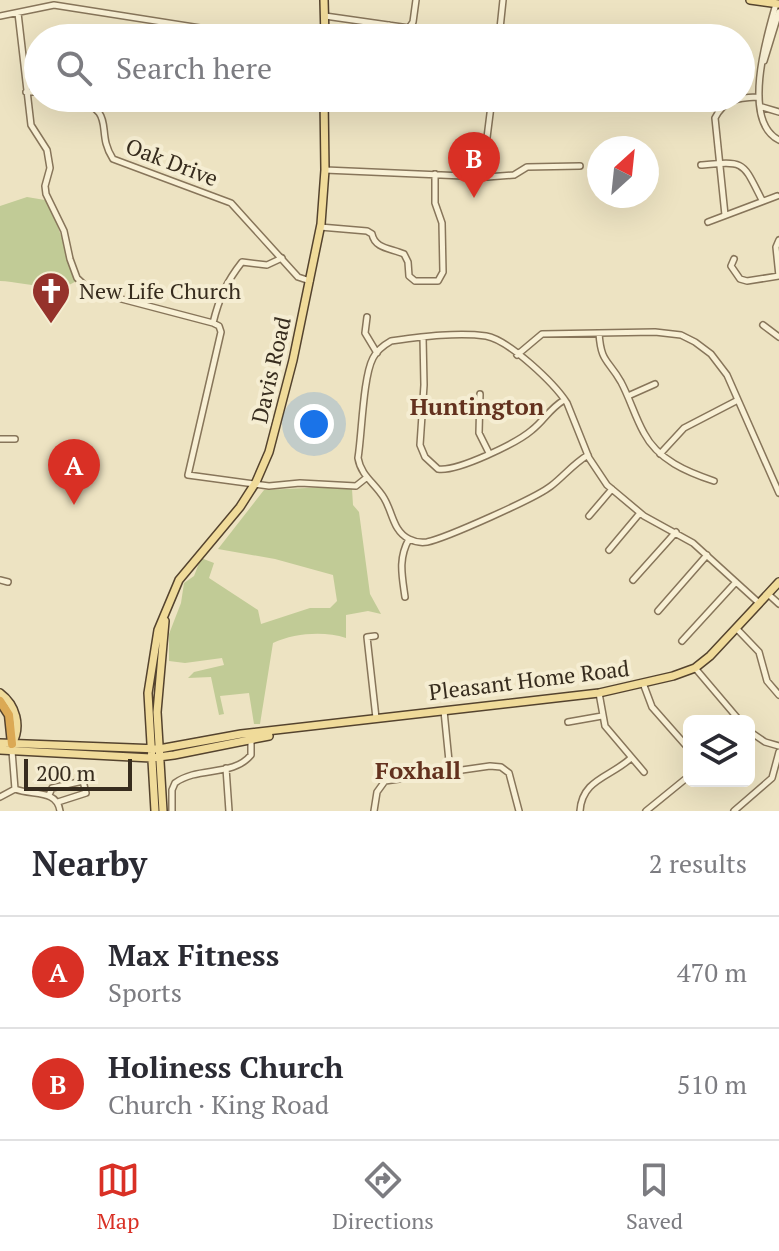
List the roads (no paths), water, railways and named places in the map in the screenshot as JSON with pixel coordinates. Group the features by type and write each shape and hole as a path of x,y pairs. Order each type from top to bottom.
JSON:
{"highway":[{"path":"0,701 9,715 12,747"}],"main road":[{"path":"324,0 325,24"},
{"path":"750,0 778,7"},
{"name":"Davis Road","path":"155,753 149,683 158,630 179,580 240,507 256,482 277,423 320,227 325,170 324,112"},
{"name":"Pleasant Home Road","path":"12,747 155,753 376,718 599,693 695,668 737,629 779,582"},
{"path":"0,693 15,712 16,736 12,747"},
{"path":"0,743 12,747"},
{"path":"0,750 12,747"},
{"path":"155,753 155,811"},
{"path":"155,753 163,811"}],"street":[{"path":"411,24 416,0"},
{"path":"500,24 503,0"},
{"path":"0,16 54,5 175,24"},
{"path":"778,7 760,69 759,97 766,131 779,140"},
{"path":"18,13 24,72"},
{"path":"325,16 382,24"},
{"path":"755,98 759,97"},
{"path":"762,107 779,112"},
{"path":"29,112 32,128 42,138 47,150 50,168 46,194 64,231 70,259 84,286 91,291 219,326 221,332 188,475 269,486 300,483 356,486 366,478"},
{"name":"Oak Drive","path":"98,112 103,120 108,151 113,159 231,203 298,277 310,281"},
{"path":"482,177 490,112"},
{"path":"718,112 715,118 725,215"},
{"path":"701,165 733,162 746,168 762,200"},
{"path":"325,170 482,177 514,175 527,167 580,166"},
{"path":"320,227 367,231 378,246 404,254 409,276 415,281 438,281 443,272 442,223 435,203 435,174"},
{"path":"708,222 777,196"},
{"path":"734,259 731,266 740,279 747,281 779,276 776,247 779,240"},
{"path":"213,323 224,289 242,262 267,265 282,258"},
{"path":"367,317 367,340 377,353"},
{"path":"763,325 779,337"},
{"path":"517,355 542,334 655,332 681,335 695,342 723,368 779,493"},
{"path":"599,333 601,356 628,396 645,435 660,454 676,466 714,481"},
{"path":"588,455 572,465 550,487 534,495 430,541 422,543 409,539 397,528 384,498 366,478 358,458 369,376 377,353 391,341 423,337 485,336 496,339 544,376 564,400 588,455 612,489 640,513 676,532 707,555 759,603"},
{"path":"423,337 420,445 432,465 446,470 517,440 534,429 549,409 564,400"},
{"path":"628,396 655,384"},
{"path":"480,394 479,433 489,453"},
{"path":"660,454 684,428 738,400"},
{"path":"0,439 15,439"},
{"path":"589,516 612,489"},
{"path":"609,550 640,513"},
{"path":"633,580 676,532"},
{"path":"405,597 400,562 409,539"},
{"path":"658,611 707,555"},
{"path":"0,580 8,582"},
{"path":"682,641 736,582"},
{"path":"768,594 779,604"},
{"path":"737,629 759,652 767,681 779,695"},
{"path":"375,636 367,637 376,718"},
{"path":"695,668 735,715"},
{"path":"643,683 652,707 683,742"},
{"path":"599,693 602,716 610,734 644,772"},
{"path":"444,710 450,771"},
{"path":"568,722 602,716"},
{"path":"734,811 772,778 779,749 755,735"},
{"path":"172,811 175,783 195,774 242,765 251,755 250,737"},
{"path":"12,747 15,789"},
{"path":"580,811 581,798 588,787 631,758"},
{"path":"374,811 377,792 385,781 490,766 501,767 509,773 519,811"},
{"path":"226,768 229,811"},
{"path":"49,795 52,788 83,781 86,793 58,802"},
{"path":"646,811 683,781"},
{"path":"15,789 27,794 49,795 58,802 60,811"},
{"path":"0,797 15,789"}],"place":[{"name":"Holiness Church","path":"474,198"},
{"name":"New Life Church","path":"51,325"},
{"name":"Max Fitness","path":"74,505"}],"district":[{"name":"Huntington","path":"477,407"},
{"name":"Foxhall","path":"418,771"}]}
